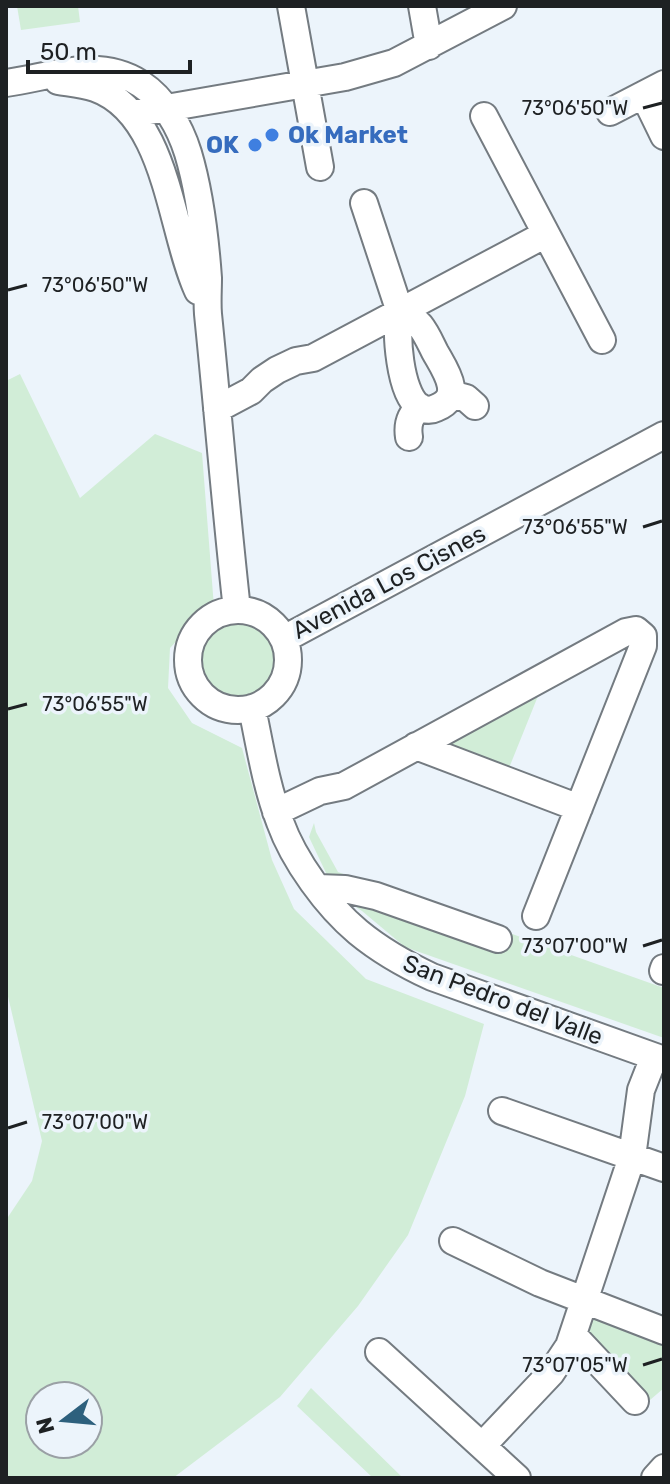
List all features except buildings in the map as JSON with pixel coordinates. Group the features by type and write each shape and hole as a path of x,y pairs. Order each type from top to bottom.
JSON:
{"street":[{"path":"291,6 320,167"},
{"path":"422,6 429,46"},
{"path":"132,114 372,70 429,46 503,6"},
{"path":"6,83 65,71 92,69 119,73 142,84 152,93 165,108 187,149 205,245 208,308 237,610"},
{"path":"32,80 95,88 132,114 149,143 196,287 208,308"},
{"path":"610,112 654,90 664,136"},
{"path":"484,116 602,340"},
{"path":"169,199 196,190"},
{"path":"364,203 400,312 398,342 406,387 420,407 434,409 444,404 451,394 452,383 424,329 413,318 400,312"},
{"path":"217,409 251,391 275,388 291,380 313,358 546,234"},
{"path":"451,394 466,398 475,406"},
{"path":"409,437 408,423 420,407"},
{"name":"Avenida Los Cisnes","path":"284,639 664,435"},
{"path":"248,611 269,621 284,639 286,675 273,696 263,703 252,708 226,709 214,704 196,686 188,664 189,648 194,636 212,617 224,612 248,611"},
{"path":"279,819 326,804 344,786 626,632 636,630 643,636 643,646 536,916"},
{"name":"San Pedro del Valle","path":"252,708 268,785 279,819 304,870 356,931 402,963 432,977 661,1064"},
{"path":"416,746 579,808"},
{"path":"318,888 345,889 376,896 498,939"},
{"path":"482,1446 564,1355 632,1157 641,1090 661,1064"},
{"path":"502,1111 664,1168"},
{"path":"453,1241 540,1283 664,1331"},
{"path":"573,1335 635,1401"},
{"path":"379,1352 517,1478"},
{"path":"655,1478 664,1468"}],"green space":[{"path":"17,6 78,6 80,22 21,30"},
{"path":"20,374 80,498 155,434 202,453 214,607 170,648 168,688 192,723 242,748 272,860 294,909 366,979 484,1024 465,1096 408,1235 358,1306 280,1397 173,1478 6,1478 6,1220 32,1181 42,1141 6,988 6,381"},
{"path":"240,621 255,624 268,633 277,646 280,661 277,676 268,689 255,698 240,701 225,698 212,689 203,676 200,661 203,646 212,633 225,624"},
{"path":"540,691 507,773 444,746"},
{"path":"314,823 338,872 664,988 664,1038 405,947 336,894 309,837"},
{"path":"591,1317 664,1339 664,1388 650,1400 587,1333"},
{"path":"311,1388 403,1478 373,1478 297,1406"}],"place":[{"name":"Ok Market","path":"272,135"},
{"name":"OK","path":"255,145"}]}
